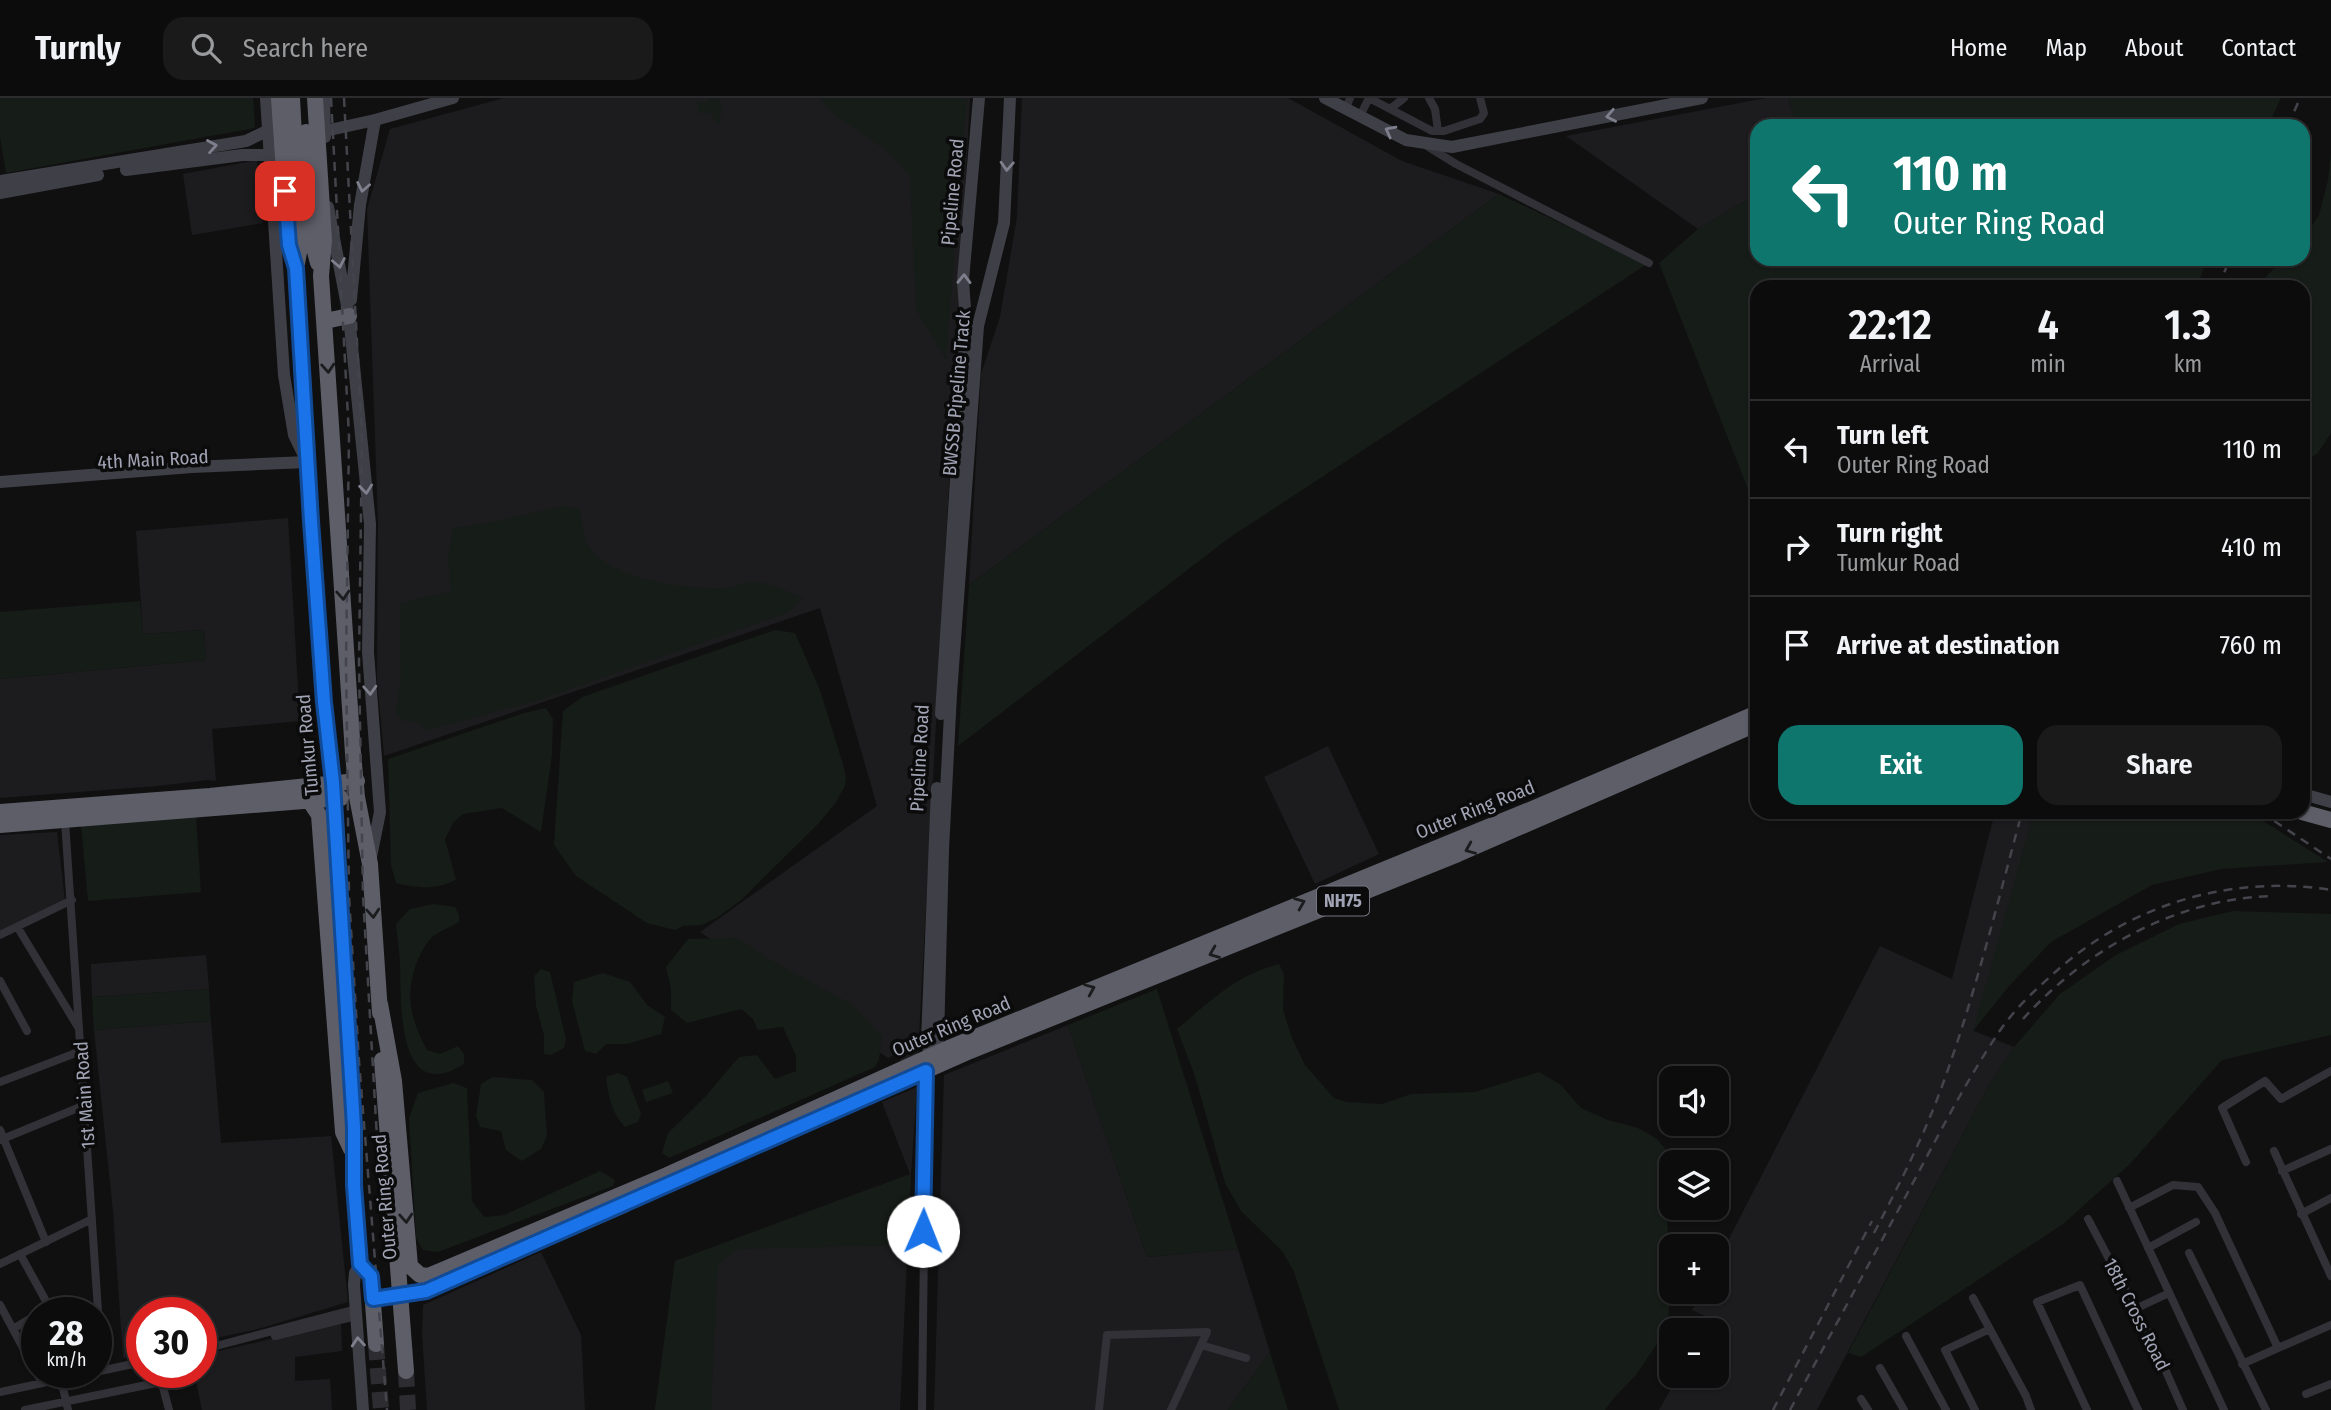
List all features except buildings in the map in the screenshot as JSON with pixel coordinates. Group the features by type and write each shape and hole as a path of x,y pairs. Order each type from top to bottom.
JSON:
{"highway":[{"name":"Tumkur Road","path":"279,98 289,245 296,268 307,466 333,791 360,1264 371,1276 376,1344"},
{"path":"292,98 300,135 312,240 321,276 325,321 349,686 357,789 370,864 383,1084 405,1371"},
{"path":"296,268 300,247 300,135 304,98"},
{"path":"315,98 324,240 321,276"},
{"path":"325,321 349,316"},
{"name":"Outer Ring Road","path":"373,1299 426,1291 483,1267 1183,950 1537,807 1750,716"},
{"name":"Outer Ring Road","path":"380,1004 394,1081 410,1266 420,1275 439,1272 928,1064 1458,854 1750,726"},
{"path":"0,813 198,797 357,789"},
{"path":"0,825 309,800 333,791"},
{"path":"309,800 319,815 343,1132 352,1152"},
{"path":"2310,806 2331,812"},
{"path":"2310,814 2331,820"},
{"path":"335,843 366,842"}],"street":[{"path":"0,482 192,467 307,466 294,435 284,375 266,98"},
{"path":"324,98 326,198 349,316 370,524 368,652 380,813 370,864"},
{"path":"325,131 453,98"},
{"name":"Pipeline Road","path":"928,1064 938,1039 933,1006 942,690 966,324 963,280 979,98"},
{"name":"BWSSB Pipeline Track","path":"951,694 978,326 1004,223 1010,98"},
{"path":"1325,98 1348,103 1360,116 1406,140 1452,147 1702,98"},
{"path":"1360,116 1369,98 1387,105 1427,129 1438,131 1479,119 1484,113 1480,98"},
{"path":"1387,105 1404,98"},
{"path":"1429,98 1435,109 1438,131"},
{"path":"349,316 360,205 375,120"},
{"path":"0,181 246,141 267,131"},
{"path":"1421,142 1456,164 1649,263"},
{"path":"0,193 136,168 242,155 269,155"},
{"name":"4th Main Road","path":"0,491 143,477 307,466"},
{"name":"Pipeline Road","path":"933,1006 951,694"},
{"path":"2310,796 2331,802"},
{"name":"1st Main Road","path":"65,821 85,1105 95,1297"},
{"path":"0,935 72,901"},
{"path":"18,928 80,1030"},
{"path":"0,981 27,1031"},
{"path":"0,1082 81,1051"},
{"path":"922,1410 928,1064"},
{"path":"2246,1162 2222,1108 2265,1081 2281,1099 2331,1071"},
{"path":"2,1140 85,1105"},
{"path":"0,1129 2,1140 46,1242"},
{"path":"2283,1171 2331,1149"},
{"path":"2274,1151 2301,1214 2328,1260 2331,1276"},
{"path":"2117,1181 2224,1410"},
{"path":"2129,1208 2173,1185 2198,1187 2215,1213 2278,1348"},
{"path":"2301,1214 2331,1199"},
{"path":"0,1252 2,1263 92,1219"},
{"name":"18th Cross Road","path":"2088,1219 2154,1345 2183,1410"},
{"path":"2148,1248 2196,1222"},
{"path":"2189,1253 2266,1410"},
{"path":"20,1254 44,1297"},
{"path":"360,1264 355,1273 363,1410"},
{"path":"2087,1410 2037,1302 2080,1285 2138,1410"},
{"path":"2135,1309 2169,1293"},
{"path":"1973,1298 2031,1410"},
{"path":"0,1307 21,1344"},
{"path":"217,1347 238,1345 356,1313"},
{"path":"13,1329 21,1324"},
{"path":"2242,1364 2331,1325"},
{"path":"1975,1410 1945,1350 1990,1329"},
{"path":"1100,1410 1107,1335 1207,1332 1171,1410"},
{"path":"1906,1336 1946,1410"},
{"path":"1201,1345 1246,1358"},
{"path":"1880,1368 1903,1410"},
{"path":"2306,1394 2331,1384"},
{"path":"0,1392 21,1388"},
{"path":"63,1388 67,1406"},
{"path":"25,1410 67,1406 138,1388"},
{"path":"163,1388 169,1410"},
{"path":"1861,1399 1868,1410"}],"shaded area":[{"path":"0,98 253,98 255,128 6,173 0,137"},
{"path":"504,98 970,98 918,1055 901,1063 896,1054 888,1058 700,932 877,806 820,608 384,756 377,680 378,523 367,209 390,129"},
{"path":"711,98 718,98 723,111 719,116 722,122 716,124 712,114 698,114 698,102 708,102"},
{"path":"820,98 967,98 946,360 916,309 910,176 887,151 835,115"},
{"path":"1022,98 1288,98 1402,161 1499,194 969,585 981,374 1000,317 1017,217"},
{"path":"1766,98 1788,98 1795,119 1750,119 1750,198 1698,229 1566,136"},
{"path":"1788,98 2281,98 2271,119 1795,119"},
{"path":"2331,153 2331,433 2317,454 2310,458 2310,280 2263,280 2276,266 2310,266 2310,228 2319,215 2328,180"},
{"path":"257,160 263,223 192,235 183,174"},
{"path":"1499,194 1647,264 1229,538 958,746 969,585"},
{"path":"1750,198 1750,266 2205,266 2199,280 1750,280 1750,494 1659,263 1698,229"},
{"path":"562,506 580,508 583,532 588,545 599,557 631,575 690,587 725,588 757,582 803,598 789,612 533,702 427,730 418,723 401,720 396,712 401,675 400,604 451,592 448,557 453,528 499,521"},
{"path":"288,518 300,721 212,729 216,781 0,798 0,679 206,660 204,630 143,634 136,531"},
{"path":"140,601 143,634 204,630 206,660 0,679 0,612"},
{"path":"775,630 795,633 820,690 842,761 845,786 819,823 741,900 718,917 702,925 683,926 675,930 647,923 576,876 554,845 563,711 582,697"},
{"path":"546,708 553,719 552,755 541,832 502,808 463,814 453,823 445,839 456,880 426,887 396,883 391,865 388,759"},
{"path":"1328,746 1379,854 1315,884 1264,777"},
{"path":"196,816 201,892 88,901 81,825"},
{"path":"1993,819 2032,819 1974,1031 2014,1047 1988,1087 1817,1410 1659,1410 1671,1388 1729,1388 1729,1318 1710,1318 1692,1310 1695,1304 1729,1304 1729,1239 1880,946 1952,979"},
{"path":"2032,819 2260,819 2328,862 2221,869 2152,885 2051,942 2009,986 1973,1031"},
{"path":"57,832 65,901 0,931 0,835"},
{"path":"434,904 455,907 459,922 435,935 426,944 413,974 410,997 413,1017 427,1050 440,1054 458,1046 464,1054 464,1064 442,1074 425,1072 414,1061 407,1044 396,924 410,909"},
{"path":"2233,911 2331,914 2331,1035 2222,1060 2130,1164 2063,1224 1861,1357 1848,1353 1988,1087 2014,1047 2060,994 2116,955 2179,924"},
{"path":"738,938 774,962 851,1004 882,1036 879,1060 875,1067 669,1158 662,1153 668,1133 705,1097 739,1057 757,1055 775,1079 796,1071 796,1056 783,1027 758,1030 753,1019 741,1009 687,1023 671,1010 671,989 666,967 688,939"},
{"path":"206,955 209,989 92,997 91,964"},
{"path":"1279,964 1284,974 1283,1010 1292,1038 1305,1065 1334,1098 1347,1102 1382,1104 1411,1094 1475,1092 1539,1072 1561,1085 1581,1108 1608,1120 1638,1128 1657,1139 1666,1150 1659,1150 1659,1220 1667,1220 1668,1234 1659,1234 1659,1304 1670,1304 1668,1318 1659,1318 1659,1341 1636,1375 1605,1410 1339,1410 1294,1272 1283,1252 1241,1211 1225,1183 1195,1076 1177,1029 1213,999 1263,969"},
{"path":"541,969 550,972 566,1039 564,1048 551,1055 544,1054 544,1035 536,1006 534,976"},
{"path":"603,973 630,982 647,1005 665,1017 661,1034 627,1044 606,1044 596,1054 585,1051 572,1001 574,982"},
{"path":"209,989 211,1021 94,1030 92,997"},
{"path":"1157,989 1238,1249 1147,1257 1068,1025"},
{"path":"211,1021 221,1143 331,1136 348,1302 258,1329 217,1338 217,1297 126,1297 126,1357 123,1358 113,1211 94,1030"},
{"path":"1068,1025 1147,1257 1238,1249 1270,1352 1228,1410 934,1410 944,1075"},
{"path":"618,1073 627,1077 641,1114 638,1122 625,1127 609,1097 606,1077"},
{"path":"492,1077 532,1080 544,1092 547,1136 541,1149 522,1161 506,1150 501,1131 480,1127 476,1116 481,1084"},
{"path":"668,1081 673,1093 646,1102 642,1090"},
{"path":"453,1083 467,1088 472,1201 484,1217 504,1215 600,1171 615,1180 613,1186 438,1252 423,1250 416,1238 409,1118 418,1093"},
{"path":"917,1087 900,1410 655,1410 675,1261 910,1174 882,1102"},
{"path":"911,1174 907,1245 739,1249 718,1263 711,1410 655,1410 675,1261"},
{"path":"541,1252 581,1335 585,1410 427,1410 423,1305"},
{"path":"341,1323 342,1351 295,1357 295,1381 330,1379 332,1410 202,1410 197,1388 217,1388 217,1351"},
{"path":"1270,1352 1288,1410 1228,1410"}],"tunnel":[{"path":"376,1344 381,1410"},
{"path":"406,1371 408,1410"}],"railway":[{"path":"331,98 349,436 346,662 349,896 359,1061 387,1410"},
{"path":"344,98 362,436 359,662 363,896 380,1190"},
{"path":"2291,119 2300,98"},
{"path":"2221,280 2227,266"},
{"path":"1874,1233 1938,1098 1977,979 2020,819"},
{"path":"2271,819 2331,859"},
{"path":"1790,1410 1961,1094 2001,1029 2032,994 2082,951 2113,930 2182,900 2218,891 2255,887 2293,886 2331,890"},
{"path":"2023,1019 2075,971 2136,932 2203,906 2273,896"},
{"path":"1773,1410 1872,1221"}],"route":[{"path":"285,191 289,245 296,268 324,702 333,783 360,1264 371,1276 373,1299 426,1291 926,1071 923,1231"}]}
